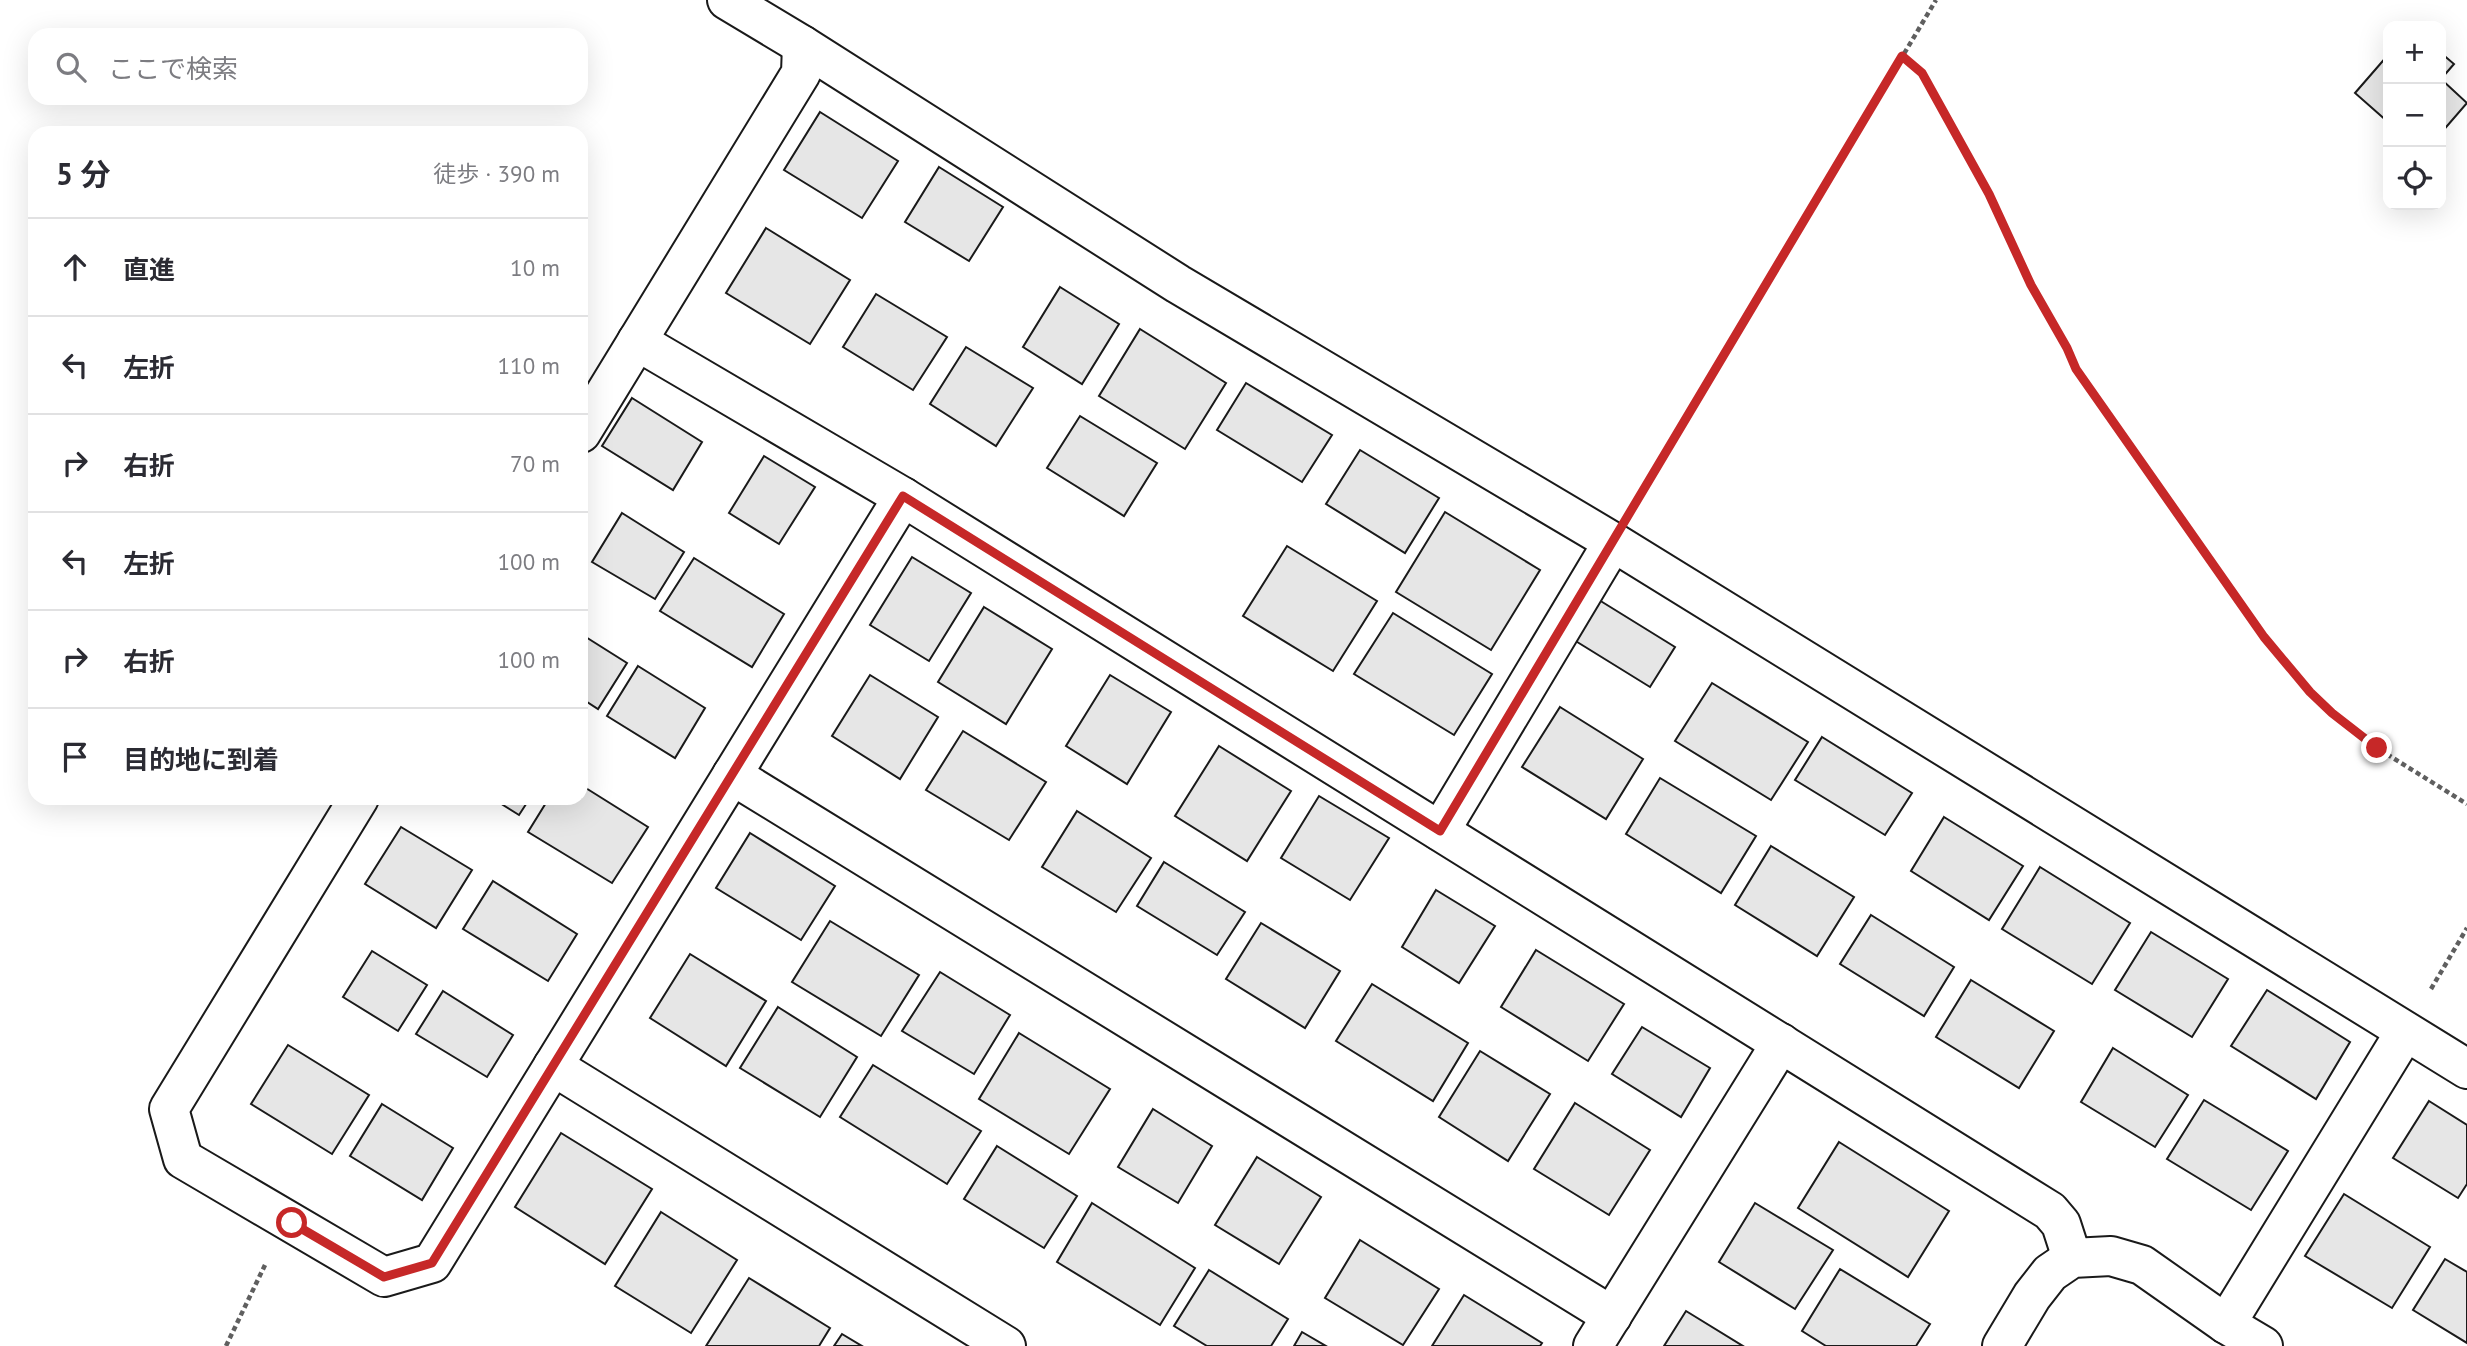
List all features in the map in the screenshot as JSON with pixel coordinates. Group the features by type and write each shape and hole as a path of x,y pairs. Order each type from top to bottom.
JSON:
{"street":[{"path":"727,0 1246,326 1613,542 2467,1069"},
{"path":"588,422 801,73 802,45"},
{"path":"637,341 903,496 2050,1211 2060,1224 2072,1258"},
{"path":"355,805 169,1109 183,1159 384,1277 432,1263 903,496"},
{"path":"1440,831 1613,542"},
{"path":"732,775 1602,1331 1782,1043"},
{"path":"2226,1324 2406,1032"},
{"path":"553,1066 1006,1346"},
{"path":"2002,1346 2040,1284 2050,1273 2072,1258 2111,1256 2142,1265 2226,1324 2263,1346"}],"path":[{"path":"1613,542 1936,0"},
{"path":"1902,56 1922,73 1989,194 2031,285 2076,369 2264,637 2310,692 2332,713 2377,748 2467,804"},
{"path":"2406,1032 2467,928"},
{"path":"226,1346 262,1270 292,1223"}],"building":[{"path":"2446,57 2454,64 2446,73"},
{"path":"2383,61 2383,118 2355,93"},
{"path":"2446,84 2467,103 2446,127"},
{"path":"820,112 898,161 862,218 784,170"},
{"path":"939,167 1003,207 969,261 905,222"},
{"path":"766,228 850,280 810,344 726,293"},
{"path":"1060,287 1119,324 1082,384 1023,347"},
{"path":"876,294 947,337 913,390 843,347"},
{"path":"1140,329 1226,383 1185,449 1099,396"},
{"path":"966,347 1033,388 996,446 930,404"},
{"path":"1246,383 1332,435 1302,482 1217,430"},
{"path":"632,398 702,442 673,490 602,446"},
{"path":"1080,416 1157,463 1124,516 1047,468"},
{"path":"1360,450 1439,498 1405,553 1326,504"},
{"path":"764,456 815,487 779,544 729,513"},
{"path":"1445,512 1540,570 1491,650 1396,592"},
{"path":"622,513 684,552 655,599 592,562"},
{"path":"1287,546 1377,601 1333,671 1243,616"},
{"path":"912,557 971,593 929,661 870,625"},
{"path":"694,558 784,614 752,667 660,611"},
{"path":"1599,600 1675,647 1650,687 1574,640"},
{"path":"984,607 1052,649 1006,724 938,682"},
{"path":"1393,613 1492,674 1454,735 1354,674"},
{"path":"588,638 627,663 598,709 588,703"},
{"path":"638,666 705,708 675,758 607,716"},
{"path":"870,675 938,717 900,779 832,736"},
{"path":"1110,675 1171,712 1127,784 1066,746"},
{"path":"1712,683 1808,742 1771,800 1675,741"},
{"path":"1560,707 1643,759 1606,819 1522,767"},
{"path":"963,731 1046,782 1009,840 926,790"},
{"path":"1822,737 1912,793 1885,835 1795,780"},
{"path":"1219,746 1291,791 1247,861 1175,816"},
{"path":"1660,778 1756,836 1721,893 1626,834"},
{"path":"588,789 648,827 612,883 528,832 545,805 588,805"},
{"path":"1319,796 1389,838 1350,900 1281,858"},
{"path":"503,805 525,805 519,815"},
{"path":"1077,811 1151,858 1116,912 1042,867"},
{"path":"1944,817 2023,866 1989,920 1911,871"},
{"path":"401,827 472,870 436,928 365,884"},
{"path":"750,833 835,886 801,940 716,888"},
{"path":"1771,846 1854,897 1817,956 1735,905"},
{"path":"1164,862 1245,912 1217,955 1137,906"},
{"path":"2040,867 2130,923 2092,984 2002,929"},
{"path":"493,881 577,934 548,981 463,929"},
{"path":"1436,890 1495,926 1459,983 1402,947"},
{"path":"1871,915 1954,967 1924,1016 1840,964"},
{"path":"830,921 919,975 881,1036 792,982"},
{"path":"1261,923 1340,971 1305,1028 1226,979"},
{"path":"2151,932 2228,979 2192,1037 2115,990"},
{"path":"1536,950 1624,1004 1588,1061 1501,1007"},
{"path":"372,951 427,985 398,1031 343,997"},
{"path":"690,954 766,1001 726,1066 650,1018"},
{"path":"940,972 1010,1015 974,1074 902,1031"},
{"path":"1971,980 2054,1031 2019,1088 1936,1037"},
{"path":"1372,984 1468,1043 1433,1101 1336,1041"},
{"path":"2267,990 2350,1042 2316,1099 2231,1046"},
{"path":"443,991 513,1035 487,1077 416,1034"},
{"path":"778,1007 857,1057 820,1117 740,1068"},
{"path":"1642,1027 1710,1068 1681,1117 1612,1074"},
{"path":"1019,1033 1110,1089 1069,1154 979,1099"},
{"path":"288,1045 369,1095 332,1154 251,1104"},
{"path":"2113,1048 2188,1095 2155,1147 2081,1102"},
{"path":"1480,1051 1550,1094 1508,1161 1439,1117"},
{"path":"873,1065 981,1131 947,1184 840,1117"},
{"path":"2204,1100 2288,1151 2251,1210 2167,1159"},
{"path":"2429,1101 2467,1125 2467,1184 2458,1198 2393,1158"},
{"path":"1575,1103 1650,1150 1609,1215 1534,1169"},
{"path":"382,1104 453,1148 422,1200 350,1156"},
{"path":"1153,1109 1212,1146 1178,1203 1118,1167"},
{"path":"561,1133 652,1189 605,1264 515,1207"},
{"path":"1839,1142 1949,1211 1908,1277 1798,1208"},
{"path":"997,1146 1077,1196 1044,1248 964,1199"},
{"path":"1257,1157 1321,1197 1279,1264 1215,1225"},
{"path":"2344,1194 2430,1247 2392,1308 2305,1256"},
{"path":"1092,1203 1195,1268 1160,1325 1057,1262"},
{"path":"1755,1203 1833,1250 1795,1309 1719,1262"},
{"path":"661,1212 737,1260 691,1333 615,1286"},
{"path":"1360,1240 1439,1289 1403,1345 1325,1298"},
{"path":"2445,1259 2467,1272 2467,1343 2413,1310"},
{"path":"1840,1269 1930,1324 1916,1346 1826,1346 1802,1331"},
{"path":"1209,1270 1288,1319 1271,1346 1207,1346 1174,1326"},
{"path":"749,1278 830,1328 819,1346 706,1346"},
{"path":"1464,1295 1542,1343 1540,1346 1432,1346"},
{"path":"1686,1311 1743,1346 1664,1346"},
{"path":"1302,1332 1326,1346 1294,1346"},
{"path":"842,1334 862,1346 834,1346"}],"route":[{"path":"292,1223 384,1277 432,1263 903,496 1440,831 1902,56 1922,73 1989,194 2031,285 2076,369 2264,637 2310,692 2377,748"}]}
